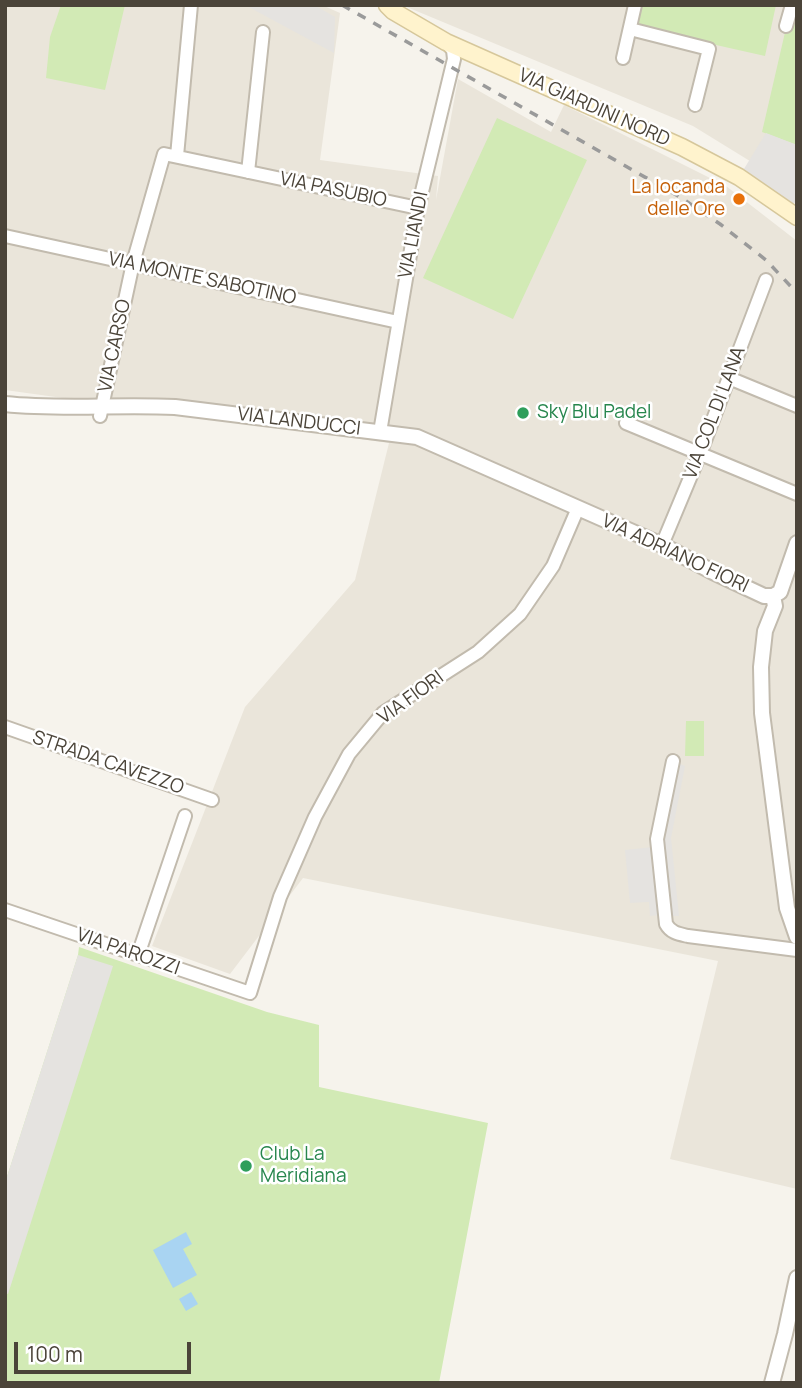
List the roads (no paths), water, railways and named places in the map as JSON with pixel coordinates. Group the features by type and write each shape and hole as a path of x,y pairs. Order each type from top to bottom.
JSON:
{"main road":[{"name":"VIA GIARDINI NORD","path":"387,5 446,42 682,147 739,177 797,217"}],"street":[{"name":"VIA CARSO","path":"101,411 133,263 170,155 191,5"},
{"path":"623,58 635,5"},
{"path":"786,26 792,5"},
{"path":"630,29 709,49 695,105"},
{"path":"248,172 263,32"},
{"name":"VIA LIANDI","path":"380,432 418,208 454,59 453,50 446,42"},
{"name":"VIA PASUBIO","path":"170,155 418,208"},
{"name":"VIA MONTE SABOTINO","path":"5,236 398,322"},
{"name":"VIA COL DI LANA","path":"662,545 700,454 766,280"},
{"path":"729,378 797,405"},
{"name":"VIA LANDUCCI","path":"5,404 101,411 175,407 417,437 578,508"},
{"path":"626,423 797,494"},
{"name":"VIA ADRIANO FIORI","path":"578,508 662,545 764,596 774,596"},
{"name":"VIA FIORI","path":"250,993 280,897 315,817 349,754 383,713 478,652 520,614 553,566 578,508"},
{"path":"797,543 780,592 774,596 775,606 765,631 761,667 762,713 788,908 797,937"},
{"name":"STRADA CAVEZZO","path":"5,727 212,800"},
{"path":"673,761 657,839 668,929 688,936 797,950"},
{"path":"138,955 185,816"},
{"name":"VIA PAROZZI","path":"5,910 250,993"},
{"path":"772,1383 797,1278"}],"water":[{"path":"186,1232 192,1244 183,1249 197,1275 173,1288 153,1250"},
{"path":"191,1292 198,1304 186,1311 179,1299"}],"railway":[{"path":"342,5 680,197 766,260 797,293"}],"place":[{"name":"La locanda delle Ore","path":"739,199"},
{"name":"Sky Blu Padel","path":"523,413"},
{"name":"Club La Meridiana","path":"246,1166"}]}
